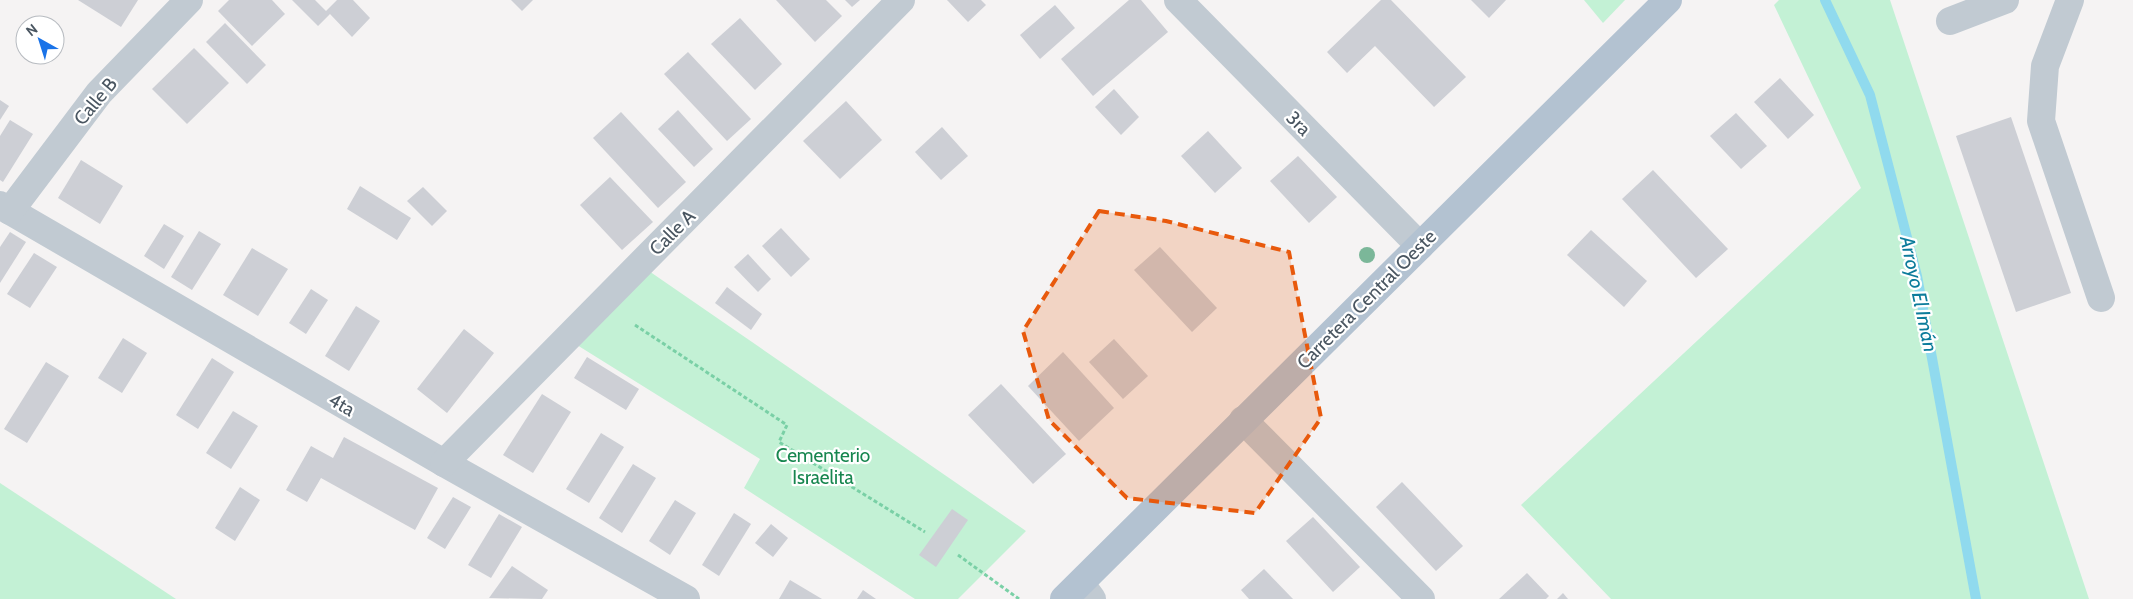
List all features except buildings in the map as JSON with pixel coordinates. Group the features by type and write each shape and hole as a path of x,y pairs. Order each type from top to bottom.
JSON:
{"main road":[{"name":"Carretera Central Oeste","path":"1079,594 1243,420 1668,0"}],"street":[{"name":"Calle B","path":"5,208 99,93 189,0"},
{"name":"Calle A","path":"444,463 901,0"},
{"name":"3ra","path":"1178,0 1420,246"},
{"path":"1950,21 2005,0"},
{"path":"2070,0 2045,66 2041,121 2101,298"},
{"name":"4ta","path":"5,208 444,463 686,599"},
{"path":"1243,420 1421,599"}],"path":[{"path":"635,325 787,426 780,442 925,532"},
{"path":"958,554 1020,599"}],"highlighted area":[{"path":"1099,211 1166,221 1289,252 1321,418 1255,513 1127,498 1049,420 1023,331"}],"green space":[{"path":"1584,0 1625,0 1603,23"},
{"path":"1779,0 1890,0 2089,599 1611,599 1521,505 1861,188 1774,5"},
{"name":"Cementerio Israelita","path":"646,269 1026,531 958,599 915,599 744,488 760,459 577,345"},
{"path":"0,483 176,599 0,599"}],"waterway":[{"name":"Arroyo El Imán","path":"1825,0 1870,95 1917,276 1976,599"}]}
